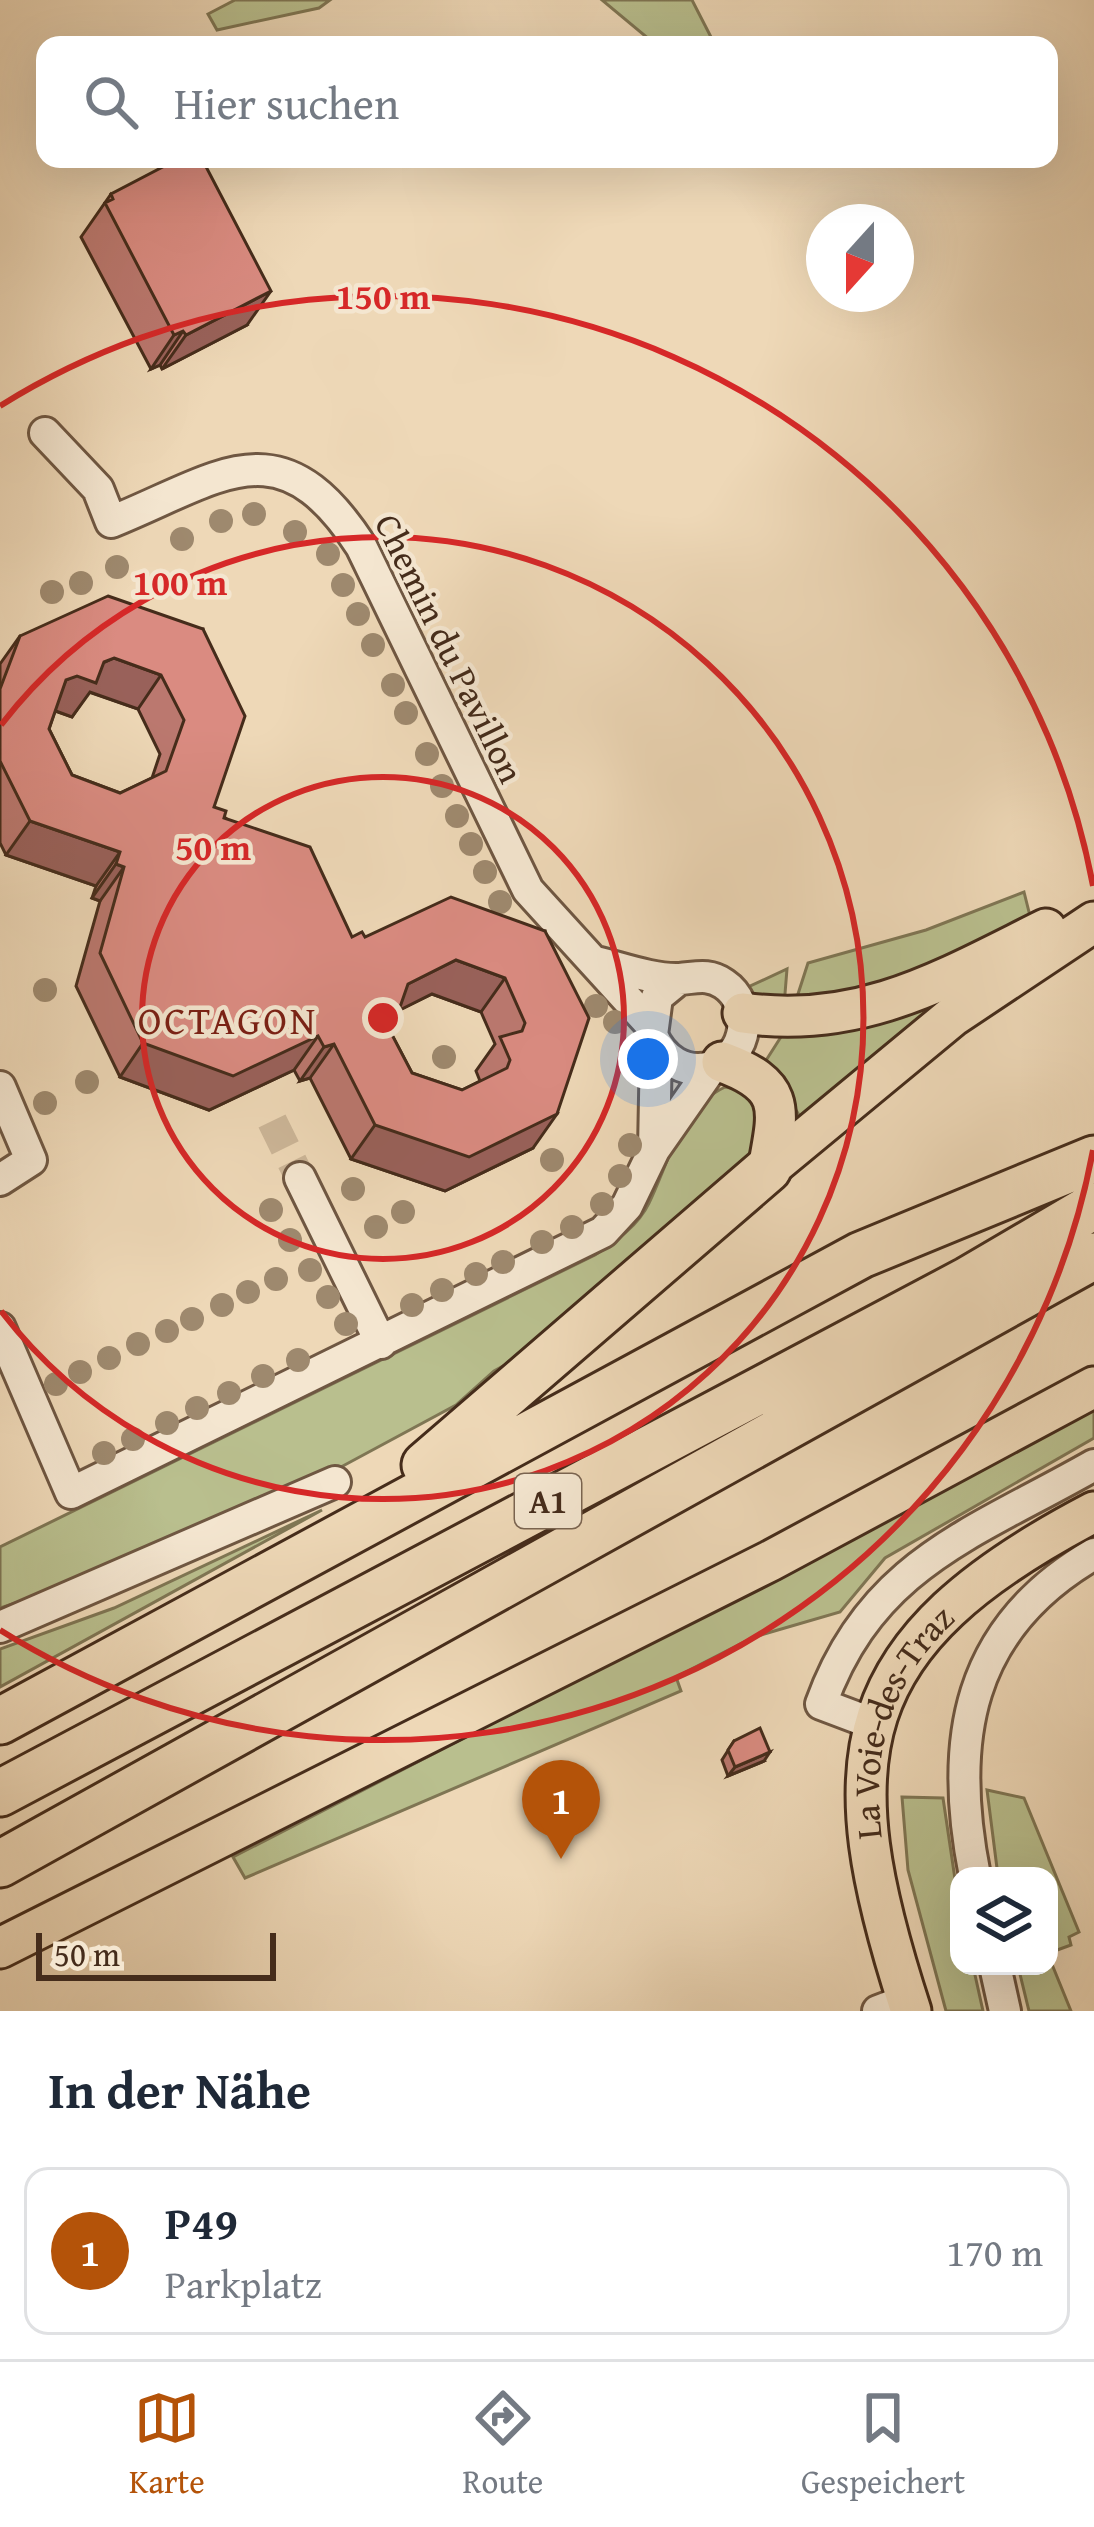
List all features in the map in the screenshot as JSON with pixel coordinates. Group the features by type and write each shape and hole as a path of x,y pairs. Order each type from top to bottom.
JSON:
{"highway":[{"path":"0,1721 354,1525 862,1255 1094,1159"},
{"path":"354,1525 768,1169"},
{"name":"A1","path":"0,1793 968,1280 1094,1206"},
{"name":"A1","path":"0,1864 1094,1256"},
{"path":"0,1898 245,1730"}],"main road":[{"path":"743,1012 785,1020 873,1006 932,986 1094,905"},
{"path":"768,1169 953,1016 1094,922"},
{"path":"717,1065 759,1077 775,1101 768,1169"},
{"path":"0,1948 770,1561 1094,1388"},
{"name":"La Voie-des-Traz","path":"898,2007 866,1843 864,1765 874,1724 899,1666 931,1627 1000,1569 1094,1513"}],"street":[{"name":"Chemin du Pavillon","path":"45,433 98,489 110,522 247,469 288,473 308,484 361,546 528,890 596,962 653,1035"},
{"path":"0,1328 71,1493 603,1232 627,1206 654,1150 717,1065 741,1041 743,1012 734,992 715,979 679,979 596,962"},
{"path":"654,1150 657,997 679,979"},
{"path":"653,1035 681,1066 717,1065"},
{"path":"0,1180 31,1160 2,1092"},
{"path":"300,1178 381,1343"},
{"path":"874,1724 820,1704 837,1659 876,1600 916,1566 1094,1465"},
{"path":"0,1627 335,1482"},
{"path":"974,1867 963,1795 967,1722 990,1657 1026,1606 1094,1554"},
{"path":"997,1975 1005,2011"}],"green space":[{"path":"235,0 330,0 319,8 217,30 208,14"},
{"path":"602,0 692,0 710,36 645,36"},
{"path":"1024,892 1030,916 953,964 806,1011 798,994 808,963 926,930"},
{"path":"787,969 784,1006 760,1001 746,988"},
{"path":"951,997 801,1118 765,1062 786,1029"},
{"path":"725,1087 752,1092 764,1109 758,1151 561,1334 494,1371 456,1405 289,1495 84,1580 0,1608 0,1547 611,1244 644,1211 686,1122"},
{"path":"1094,1405 1094,1438 885,1558 840,1612 754,1637 676,1677 681,1691 245,1878 233,1857 874,1527"},
{"path":"322,1510 0,1687 0,1649 114,1608"},
{"path":"987,1790 1024,1798 1052,1867 997,1867"},
{"path":"902,1797 943,1798 953,1867 950,1975 975,1975 983,2011 946,2011 908,1870"},
{"path":"1058,1881 1079,1932 1069,1937 1071,1945 1058,1950"},
{"path":"1020,1975 1056,1975 1071,2011 1029,2011"}],"building":[{"path":"161,168 207,168 271,291 186,335 183,331 174,335 105,203 113,199 111,194"},
{"path":"108,596 203,629 245,716 214,807 226,811 224,818 310,847 352,937 362,932 365,937 451,897 545,931 589,1018 557,1114 469,1157 375,1125 334,1044 324,1047 318,1036 233,1076 143,1043 100,953 124,867 116,864 120,852 30,821 0,761 0,689 20,636","holes":["114,658 161,675 184,720 166,771 120,793 72,775 49,729 66,680 77,676 96,683 104,662","456,960 505,978 525,1023 522,1031 500,1037 510,1060 507,1068 462,1090 412,1073 391,1033 408,984"]},
{"path":"760,1728 770,1752 735,1767 728,1750 734,1741"}],"tunnel":[{"path":"272,1121 300,1178"}],"place":[{"name":"P49","path":"561,1859"}],"district":[{"name":"OCTAGON","path":"228,1020"}]}
